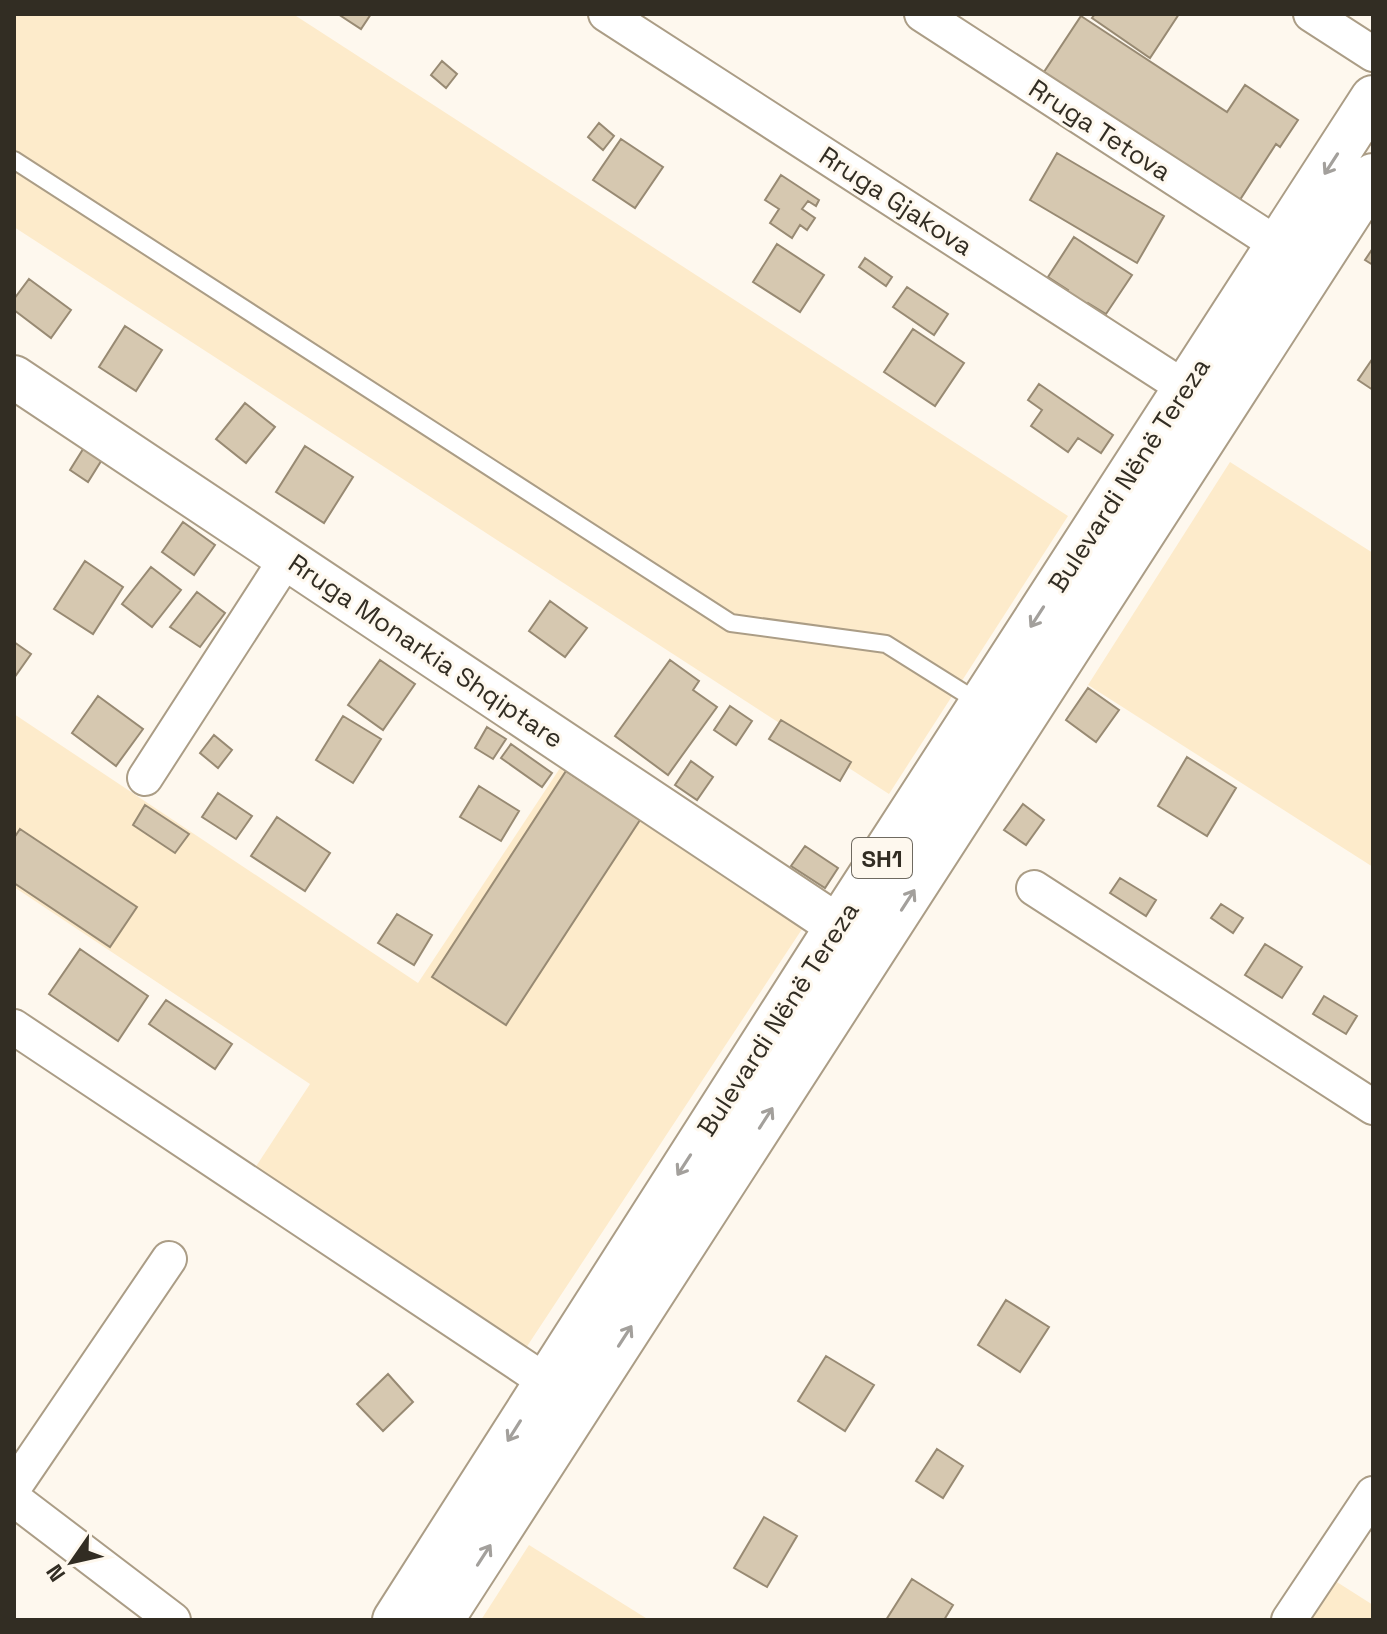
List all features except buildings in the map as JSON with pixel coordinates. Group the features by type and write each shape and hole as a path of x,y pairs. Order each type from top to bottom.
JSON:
{"main road":[{"name":"Bulevardi Nënë Tereza","path":"395,1620 545,1381 1373,98"},
{"name":"Bulevardi Nënë Tereza","path":"441,1620 1373,176"}],"street":[{"name":"Rruga Gjakova","path":"606,14 1185,388"},
{"name":"Rruga Tetova","path":"922,14 1278,245"},
{"path":"1311,14 1373,54"},
{"name":"Rruga Monarkia Shqiptare","path":"19,389 287,558 838,926"},
{"path":"145,778 287,558"},
{"path":"1034,888 1373,1107"},
{"path":"14,1027 545,1381"},
{"path":"14,1487 169,1259"},
{"path":"1289,1620 1373,1494"},
{"path":"14,1499 173,1620"}],"lane":[{"path":"14,160 731,623 886,644 981,703"}],"shaded area":[{"path":"14,14 293,14 1068,516 889,794 14,227"},
{"path":"1230,462 1373,553 1373,867 1088,685"},
{"path":"14,714 418,983 566,759 808,920 522,1354 251,1174 310,1084 14,887"},
{"path":"529,1545 649,1620 481,1620"},
{"path":"1329,1577 1373,1605 1373,1620 1302,1620"}]}
